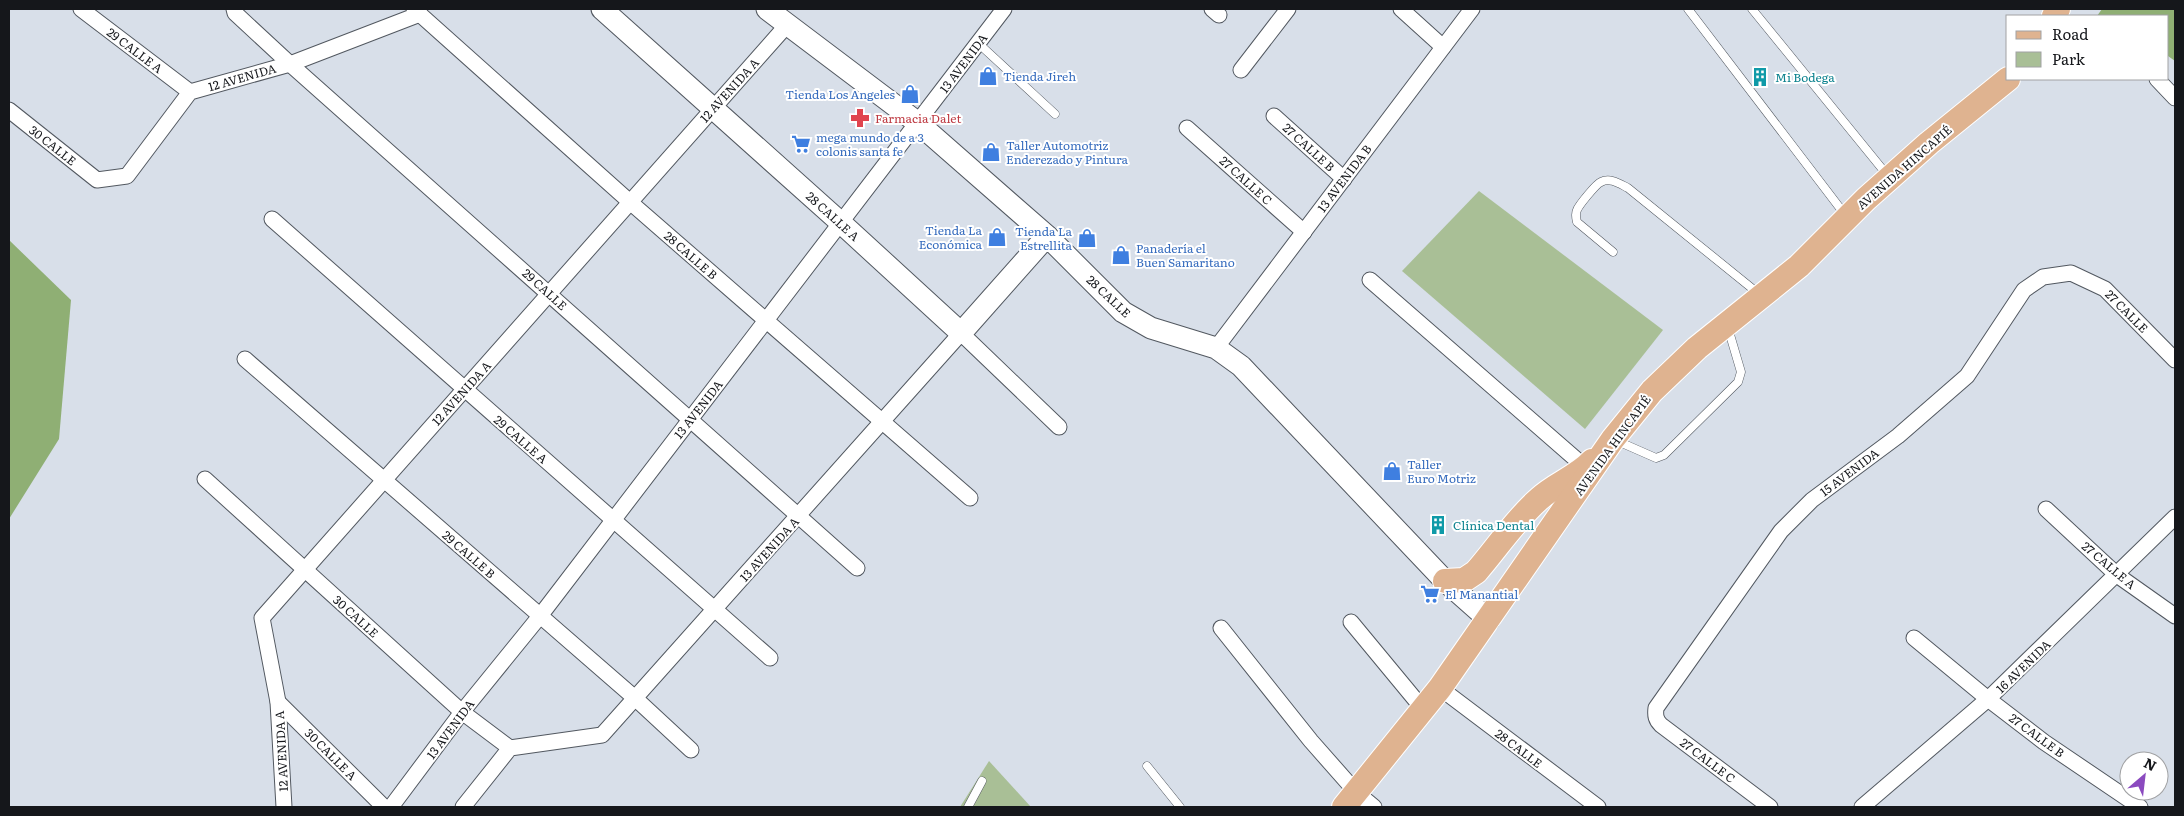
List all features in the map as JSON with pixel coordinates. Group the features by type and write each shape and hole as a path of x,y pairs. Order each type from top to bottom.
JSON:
{"main road":[{"name":"28 CALLE A","path":"602,9 840,222 960,333"},
{"name":"28 CALLE","path":"766,9 918,123 1047,236 1123,312 1151,328 1216,348 1241,366 1445,580 1489,620"},
{"name":"AVENIDA HINCAPIÉ","path":"1350,800 1440,688 1489,620 1612,440 1652,390 1697,348 1799,266 1889,178 2007,80"},
{"name":"13 AVENIDA A","path":"960,333 1047,236"},
{"path":"1445,580 1464,580 1476,572 1539,498 1561,482 1586,468 1612,440"}],"street":[{"name":"29 CALLE A","path":"80,9 190,92"},
{"name":"29 CALLE","path":"234,9 235,13 290,64 857,568"},
{"name":"13 AVENIDA","path":"391,807 462,712 540,616 1004,9"},
{"path":"1241,70 1288,9"},
{"path":"1401,9 1443,47"},
{"name":"13 AVENIDA B","path":"1216,348 1472,9"},
{"name":"12 AVENIDA","path":"190,92 290,64 417,11"},
{"name":"28 CALLE B","path":"417,11 630,202 970,498"},
{"name":"12 AVENIDA A","path":"284,807 278,702 262,618 383,479 787,25"},
{"path":"2158,80 2175,98"},
{"name":"30 CALLE","path":"9,110 97,180 127,176 190,92"},
{"name":"27 CALLE B","path":"1274,116 1344,179"},
{"name":"27 CALLE C","path":"1187,128 1304,232"},
{"name":"29 CALLE A","path":"272,219 770,658"},
{"name":"27 CALLE","path":"2070,273 2105,289 2175,360"},
{"name":"15 AVENIDA","path":"1656,708 1781,531 1812,500 1898,436 1967,376 2024,290 2043,278 2070,273"},
{"path":"1370,280 1586,468"},
{"name":"13 AVENIDA A","path":"510,748 602,735 960,333"},
{"name":"28 CALLE A","path":"960,333 1059,427"},
{"name":"29 CALLE B","path":"245,358 636,699 691,750"},
{"name":"30 CALLE","path":"205,479 462,712 510,748"},
{"name":"27 CALLE A","path":"2046,509 2117,575 2175,616"},
{"name":"16 AVENIDA","path":"1862,807 1988,699 2117,575 2175,516"},
{"path":"1351,622 1423,709"},
{"path":"1222,628 1311,741 1350,800 1374,807"},
{"name":"27 CALLE B","path":"1914,638 2044,742 2140,807"},
{"name":"28 CALLE","path":"1440,688 1598,807"},
{"name":"30 CALLE A","path":"278,702 384,807"},
{"name":"27 CALLE C","path":"1656,708 1657,721 1661,725 1770,807"},
{"path":"463,807 510,748"}],"lane":[{"path":"1688,9 1848,217"},
{"path":"1752,9 1889,178"},
{"path":"978,43 1055,114"},
{"path":"1613,252 1577,222 1576,216 1577,209 1600,182 1608,180 1618,182 1628,188 1762,296"},
{"path":"1612,440 1656,458 1660,457 1738,382 1742,372 1727,324"},
{"path":"1146,766 1180,807"},
{"path":"968,807 982,781"}],"green space":[{"path":"2102,9 2175,9 2175,61 2169,57 2169,15 2098,15"},
{"path":"1479,191 1663,330 1585,429 1402,271"},
{"path":"9,240 71,300 59,439 9,519"},
{"path":"989,761 1031,807 960,807"}],"place":[{"name":"Tienda Jireh","path":"988,76"},
{"name":"Mi Bodega","path":"1760,77"},
{"name":"Tienda Los Angeles","path":"910,94"},
{"name":"Farmacia Dalet","path":"860,118"},
{"name":"mega mundo de a 3 colonis santa fe","path":"801,144"},
{"name":"Taller Automotriz Enderezado y Pintura","path":"991,152"},
{"name":"Tienda La Económica","path":"997,237"},
{"name":"Tienda La Estrellita","path":"1087,238"},
{"name":"Panadería el Buen Samaritano","path":"1121,255"},
{"name":"Taller Euro Motriz","path":"1392,471"},
{"name":"Clínica Dental","path":"1438,525"},
{"name":"El Manantial","path":"1430,594"}]}
